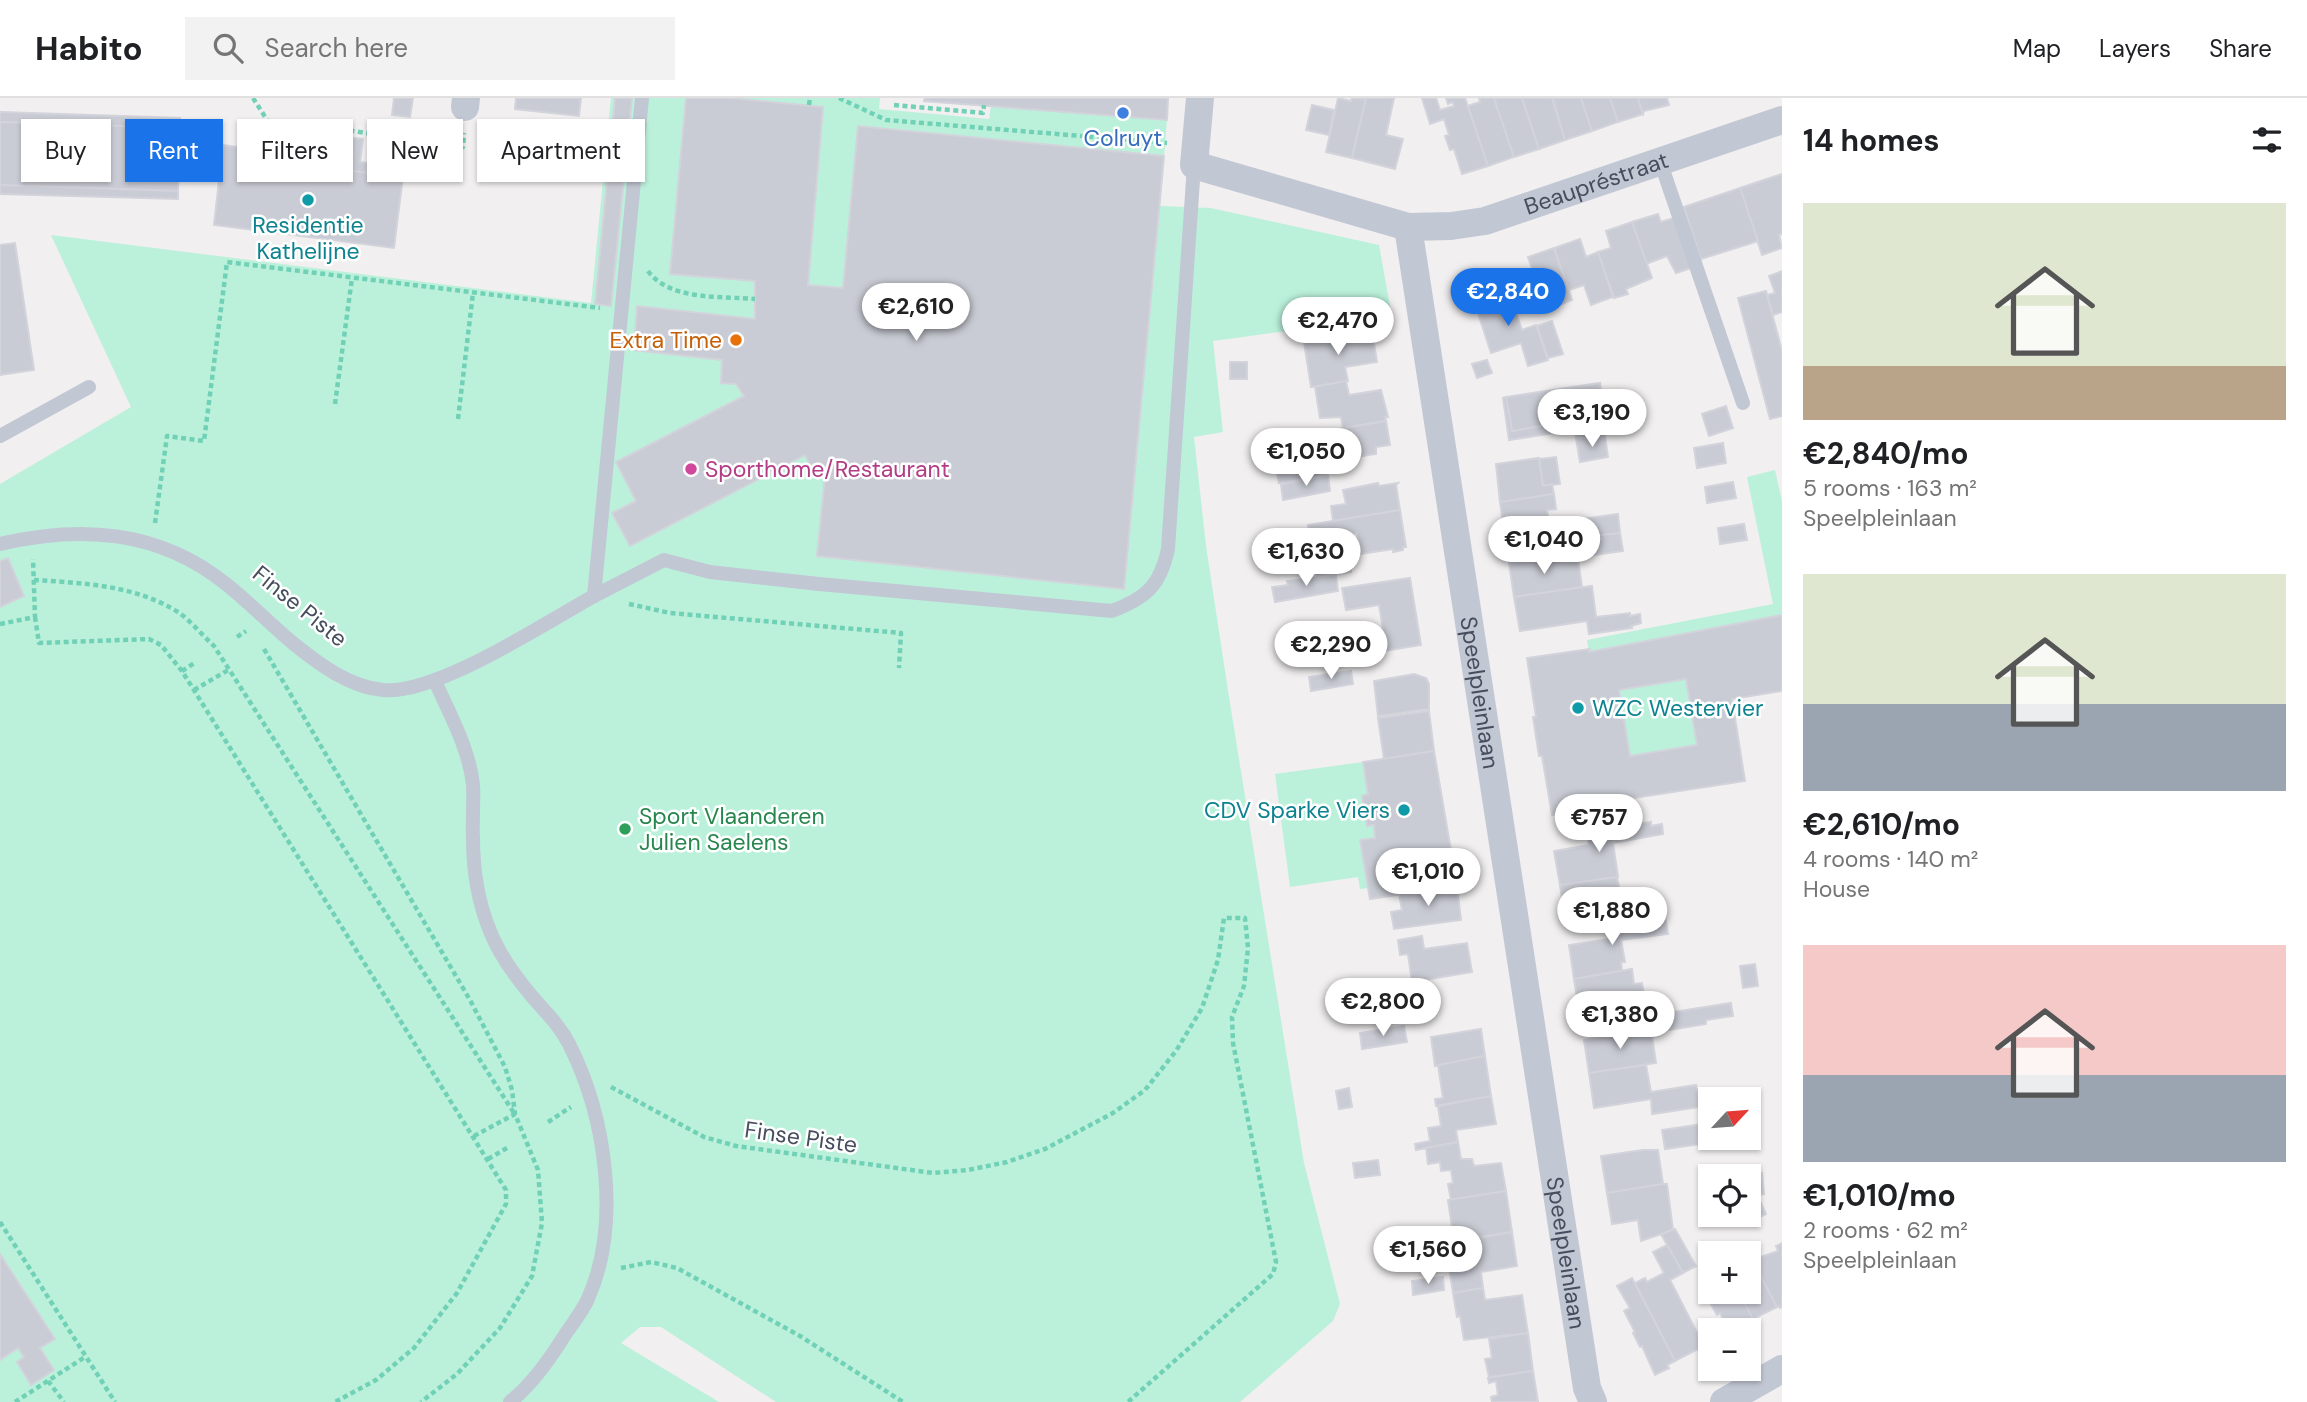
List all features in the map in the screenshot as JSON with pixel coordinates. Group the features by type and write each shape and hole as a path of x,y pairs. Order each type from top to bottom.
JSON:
{"street":[{"path":"1200,98 1194,165 1408,227"},
{"name":"Beaupréstraat","path":"1408,227 1451,226 1485,221 1782,120"},
{"name":"Speelpleinlaan","path":"1408,227 1587,1388 1593,1402"},
{"path":"1724,1402 1782,1369"}],"lane":[{"path":"594,596 642,98"},
{"path":"1660,161 1743,403"},
{"path":"0,544 73,532 116,536 153,544 199,566 226,584 265,620 323,666 358,683 384,690 435,681 664,560 710,572 1112,611 1133,603 1150,589 1164,570 1168,549 1194,165"},
{"path":"0,436 89,387"},
{"path":"435,681 468,755 473,787 472,841 478,893 491,932 507,963 530,995 552,1017 568,1042 583,1075 604,1152 607,1211 600,1260 587,1301 552,1356 510,1402"}],"path":[{"path":"253,98 269,123 339,129 463,147 465,102"},
{"path":"809,106 810,98"},
{"path":"839,98 886,120 1137,140"},
{"path":"894,105 983,113 984,105"},
{"path":"883,129 886,120"},
{"path":"153,544 167,436 204,441 227,262 621,310"},
{"path":"646,269 654,280 679,292 755,299"},
{"path":"335,404 352,278"},
{"path":"458,419 473,293"},
{"path":"31,537 39,643 149,639 161,645 182,671 506,1190 506,1204 457,1293 414,1348 376,1380 335,1402"},
{"path":"34,580 106,586 144,596 179,613 214,646 515,1114 538,1170 542,1223 532,1276 500,1328 457,1374 421,1402"},
{"path":"594,596 670,613 901,633 899,668"},
{"path":"0,624 35,617"},
{"path":"265,620 264,649 470,1000 505,1067 515,1114"},
{"path":"182,671 195,662"},
{"path":"194,690 230,669"},
{"name":"Finse Piste","path":"583,1075 617,1090 704,1137 736,1146 933,1173 968,1170 1007,1162 1045,1149 1079,1132 1113,1113 1145,1090 1176,1051 1202,1008 1218,960 1224,918 1245,918 1248,948 1244,986 1232,1017 1233,1043 1276,1262 1273,1274 1267,1282 1128,1402"},
{"path":"474,1136 515,1114"},
{"path":"488,1159 507,1148"},
{"path":"0,1222 115,1402"},
{"path":"612,1273 625,1266 651,1262 677,1268 800,1336 903,1402"},
{"path":"15,1402 85,1357"},
{"path":"48,1381 64,1402"}],"green space":[{"name":"Sport Vlaanderen Julien Saelens","path":"611,98 880,98 879,109 989,119 991,106 1167,120 1160,206 1211,208 1379,245 1392,317 1213,341 1223,432 1194,437 1206,546 1304,1163 1340,1304 1333,1321 1240,1402 776,1402 661,1327 640,1327 621,1343 719,1402 0,1402 0,484 131,407 51,235 591,303 603,182 645,182 645,119 609,119"},
{"path":"1775,470 1782,501 1782,615 1589,652 1587,640 1773,604 1747,477"},
{"path":"1686,679 1697,745 1630,756 1619,690"},
{"path":"1363,762 1368,794 1363,796 1367,826 1374,825 1375,838 1368,888 1360,889 1358,877 1290,887 1275,774"}],"building":[{"path":"394,98 413,98 410,117 392,115"},
{"path":"516,98 581,98 579,116 515,109"},
{"path":"615,98 632,98 630,119 613,119"},
{"path":"686,98 732,98 823,107 808,285 843,288 858,126 1164,156 1124,589 817,556 825,476 815,475 805,455 630,546 612,513 636,501 616,462 744,396 736,384 721,383 722,360 634,350 637,306 755,319 755,281 670,274"},
{"name":"Colruyt","path":"925,98 1168,98 1167,120 924,101"},
{"path":"1338,98 1351,101 1352,98 1366,99 1352,158 1326,152"},
{"path":"1366,98 1394,98 1386,135 1403,139 1395,169 1352,158"},
{"path":"1422,98 1436,98 1440,110 1454,106 1453,102 1448,104 1446,98 1465,98 1488,166 1462,174 1454,149 1450,150 1445,136 1449,135 1444,119 1430,124"},
{"path":"1479,98 1494,98 1514,157 1488,166 1468,106 1480,102"},
{"path":"1494,98 1522,98 1539,149 1514,157"},
{"path":"1522,98 1552,98 1565,140 1539,149"},
{"path":"1581,98 1592,131 1565,140 1553,99"},
{"path":"1581,98 1610,98 1618,122 1592,131"},
{"path":"1610,98 1638,98 1643,114 1618,122"},
{"path":"1638,98 1667,98 1669,105 1644,111 1643,114"},
{"path":"1312,105 1334,110 1329,135 1306,130"},
{"path":"0,112 152,117 125,119 125,126 111,126 111,119 21,119 21,123 0,122"},
{"path":"152,117 180,118 180,119"},
{"path":"0,122 21,123 21,182 111,182 111,126 125,126 125,182 178,182 178,191 0,185"},
{"path":"353,138 363,139 360,162 367,163 367,173 353,171"},
{"name":"Residentie Kathelijne","path":"223,145 237,147 237,182 353,182 353,171 367,173 367,182 402,182 394,248 214,225 219,182 223,182"},
{"path":"1782,174 1782,234 1779,235 1782,248 1762,255 1740,188"},
{"path":"607,182 624,182 611,306 595,304"},
{"path":"0,185 178,191 178,199 0,194"},
{"path":"1740,188 1758,241 1701,259 1684,207"},
{"path":"1658,214 1661,222 1674,218 1691,268 1676,273 1667,256 1646,264 1632,222"},
{"path":"1632,222 1652,278 1626,289 1628,294 1614,298 1598,252 1611,248 1606,231"},
{"path":"1580,239 1586,257 1598,252 1613,297 1591,305 1584,285 1569,290 1554,248"},
{"path":"15,243 34,370 0,375 0,245"},
{"path":"1554,248 1572,300 1547,310 1528,257"},
{"path":"1782,271 1782,312 1773,315 1767,295 1775,293 1769,276"},
{"path":"1508,290 1522,330 1536,325 1548,360 1528,366 1521,343 1491,353 1474,301"},
{"path":"1766,291 1782,351 1782,416 1770,419 1738,298"},
{"path":"1552,321 1563,354 1548,358 1537,326"},
{"path":"1372,331 1377,362 1345,367 1348,381 1311,387 1304,342"},
{"path":"1487,360 1492,373 1477,378 1472,364"},
{"path":"1230,362 1247,362 1247,379 1230,379"},
{"path":"1346,381 1349,395 1381,390 1388,417 1385,417 1386,421 1343,428 1341,417 1320,418 1315,387"},
{"path":"1600,383 1605,437 1576,438 1573,421 1512,431 1506,397"},
{"path":"1506,397 1512,431 1573,421 1574,430 1509,440 1503,398"},
{"path":"1726,406 1733,428 1709,436 1702,414"},
{"path":"1386,421 1390,445 1376,447 1376,454 1324,462 1326,476 1279,483 1276,469 1324,461 1319,432"},
{"path":"1605,437 1608,457 1580,462 1576,438"},
{"path":"1723,443 1726,463 1697,468 1694,448"},
{"path":"1556,457 1560,484 1543,486 1539,459"},
{"path":"1539,458 1543,486 1552,484 1554,494 1500,502 1496,464"},
{"path":"1328,475 1330,491 1283,500 1281,485"},
{"path":"1733,482 1736,498 1707,503 1705,487"},
{"path":"1378,483 1379,486 1398,483 1396,485 1400,510 1333,521 1331,506 1346,504 1343,490"},
{"path":"1554,494 1556,509 1547,510 1550,530 1505,537 1500,502"},
{"path":"1400,510 1406,547 1403,547 1403,550 1360,554 1357,533 1310,539 1308,525"},
{"path":"1618,514 1620,533 1585,537 1582,519"},
{"path":"1744,524 1747,540 1720,544 1718,528"},
{"path":"1620,533 1623,551 1587,556 1585,537"},
{"path":"1561,555 1562,562 1578,559 1582,587 1514,597 1509,563"},
{"path":"1349,556 1351,572 1317,577 1315,562"},
{"path":"8,558 24,596 0,607 0,561"},
{"path":"1336,575 1338,591 1275,602 1272,587 1288,585 1287,581"},
{"path":"1410,578 1421,645 1365,654 1361,633 1383,629 1379,605 1346,610 1342,588"},
{"path":"1592,586 1596,617 1640,614 1641,623 1631,626 1632,628 1589,634 1587,621 1520,631 1514,597"},
{"name":"WZC Westervier","path":"1782,615 1782,691 1732,699 1745,781 1614,801 1614,805 1552,815 1542,756 1539,756 1527,658 1590,649 1589,652","holes":["1686,679 1697,745 1630,756 1619,690"]},
{"path":"1351,671 1353,684 1311,691 1309,677"},
{"path":"1414,674 1426,678 1429,684 1429,709 1378,716 1374,681"},
{"path":"1429,711 1434,751 1384,759 1378,718"},
{"name":"CDV Sparke Viers","path":"1434,751 1457,886 1370,899 1360,840 1375,838 1374,825 1367,826 1362,796 1368,794 1363,762"},
{"path":"1651,822 1651,826 1662,824 1663,834 1613,843 1618,877 1560,885 1554,851 1589,845 1587,832"},
{"path":"1617,877 1623,908 1663,901 1665,916 1606,925 1604,912 1565,918 1560,885"},
{"path":"1457,886 1461,920 1394,929 1391,912 1402,910 1399,894"},
{"path":"1665,916 1668,934 1621,940 1625,962 1621,962 1622,971 1574,979 1569,945 1609,939 1606,925"},
{"path":"1422,936 1424,949 1467,943 1472,972 1412,982 1408,954 1400,955 1398,940"},
{"path":"1755,964 1758,986 1743,988 1740,966"},
{"path":"1632,969 1634,984 1642,983 1648,1015 1592,1024 1590,1009 1579,1010 1574,979"},
{"path":"1731,1003 1733,1016 1706,1020 1706,1024 1657,1032 1654,1015"},
{"path":"1404,1026 1407,1042 1362,1049 1360,1033"},
{"path":"1481,1029 1485,1056 1435,1066 1431,1037"},
{"path":"1651,1029 1656,1063 1589,1073 1584,1040"},
{"path":"1485,1056 1491,1096 1436,1106 1435,1099 1443,1098 1438,1065"},
{"path":"1646,1065 1651,1092 1696,1085 1698,1107 1652,1114 1651,1099 1594,1108 1589,1073"},
{"path":"1349,1088 1352,1107 1339,1109 1336,1091"},
{"path":"1491,1096 1496,1124 1456,1130 1458,1142 1416,1150 1415,1144 1430,1141 1428,1128 1441,1126 1438,1106"},
{"path":"1698,1125 1698,1144 1665,1149 1662,1130"},
{"path":"1458,1142 1461,1159 1472,1159 1474,1166 1501,1163 1506,1191 1451,1200 1448,1184 1453,1183 1451,1170 1441,1171 1440,1162 1428,1164 1426,1148"},
{"path":"1658,1150 1663,1184 1607,1193 1601,1156"},
{"path":"1378,1160 1380,1175 1355,1178 1353,1163"},
{"path":"1761,1173 1764,1194 1761,1195"},
{"path":"1667,1184 1673,1230 1641,1241 1638,1220 1612,1224 1607,1193"},
{"path":"1506,1191 1512,1232 1454,1241 1448,1200"},
{"path":"1761,1203 1766,1214 1761,1216"},
{"path":"1675,1229 1696,1266 1683,1273 1661,1234"},
{"path":"1512,1232 1517,1266 1481,1272 1483,1288 1453,1293 1449,1266 1473,1262 1476,1264 1472,1239"},
{"path":"1782,1243 1780,1308 1761,1277 1761,1257 1778,1251 1776,1246"},
{"path":"1667,1245 1683,1273 1670,1280 1698,1334 1698,1349 1675,1361 1635,1283 1645,1278 1647,1282 1664,1273 1653,1252"},
{"path":"0,1254 55,1339 40,1348 54,1370 31,1385 17,1362 24,1357 18,1348 0,1360"},
{"path":"1443,1277 1444,1290 1413,1295 1412,1281"},
{"path":"1761,1277 1777,1307 1752,1318 1745,1304 1761,1304"},
{"path":"1632,1278 1675,1361 1667,1365 1669,1368 1655,1375 1633,1333 1635,1332 1624,1311 1630,1308 1617,1286"},
{"path":"1483,1288 1485,1300 1522,1295 1528,1333 1464,1340 1453,1293"},
{"path":"1711,1304 1745,1304 1752,1318 1723,1318 1720,1313 1717,1315"},
{"path":"1528,1333 1533,1371 1489,1377 1485,1359 1492,1358 1489,1339"},
{"path":"1533,1371 1538,1402 1492,1402 1491,1397 1498,1395 1496,1381 1489,1383 1488,1378"}],"place":[{"name":"Colruyt","path":"1123,113"},
{"name":"Residentie Kathelijne","path":"308,200"},
{"name":"Extra Time","path":"736,340"},
{"name":"Sporthome/Restaurant","path":"691,469"},
{"name":"WZC Westervier","path":"1578,708"},
{"name":"CDV Sparke Viers","path":"1404,810"},
{"name":"Sport Vlaanderen Julien Saelens","path":"625,829"}]}
